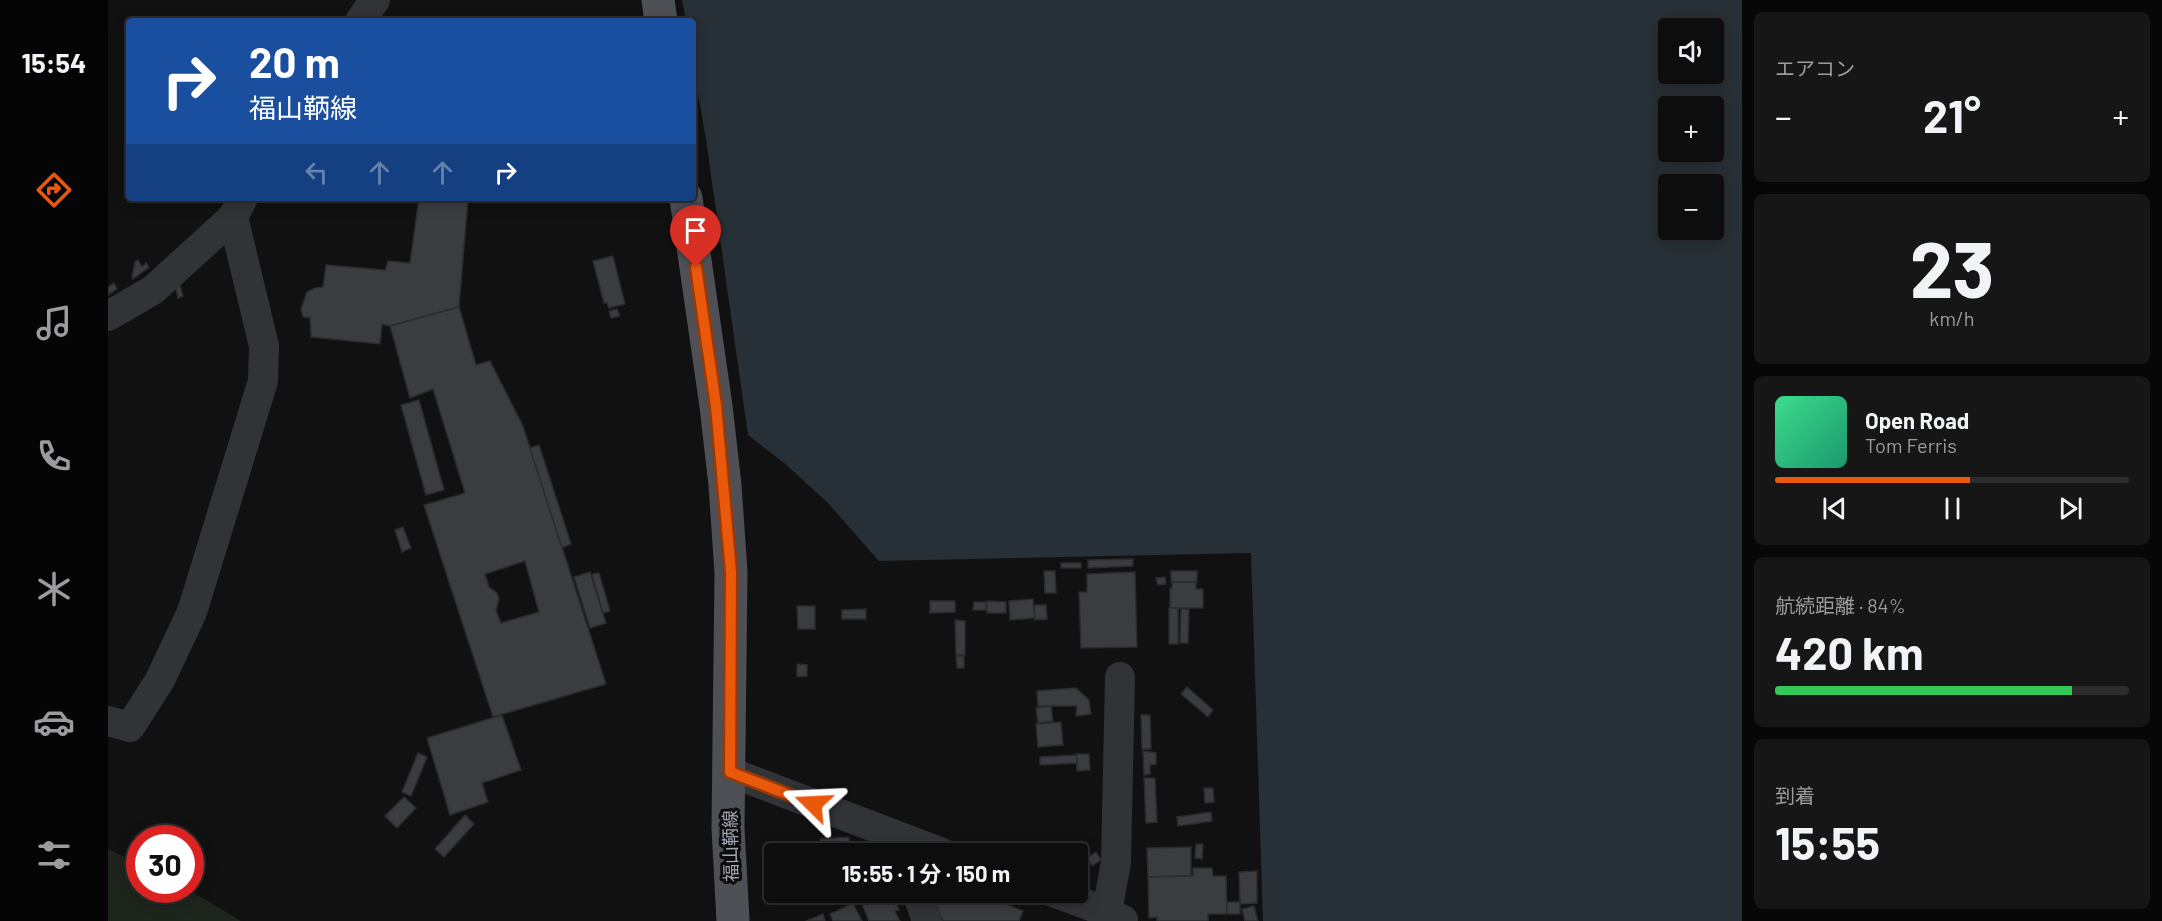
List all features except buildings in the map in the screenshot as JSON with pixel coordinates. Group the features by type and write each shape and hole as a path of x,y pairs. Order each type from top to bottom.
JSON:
{"main road":[{"path":"658,0 661,18"},
{"name":"福山鞆線","path":"686,201 716,406 731,572 728,828 733,921"}],"street":[{"path":"362,18 375,0"},
{"path":"108,316 153,290 238,208"},
{"path":"108,721 130,727 160,680 192,612 263,381 264,346 238,208"},
{"path":"1082,903 1116,916 1120,677"},
{"path":"730,772 895,843"},
{"path":"921,903 927,921"}],"shaded area":[{"path":"682,0 1742,0 1742,921 1263,921 1251,553 879,561 826,501 784,463 748,435 696,82 696,18 685,18"},
{"path":"108,849 126,858 126,903 204,903 204,899 241,921 108,921"}],"route":[{"path":"696,267 716,406 731,572 730,772 813,804"}]}
